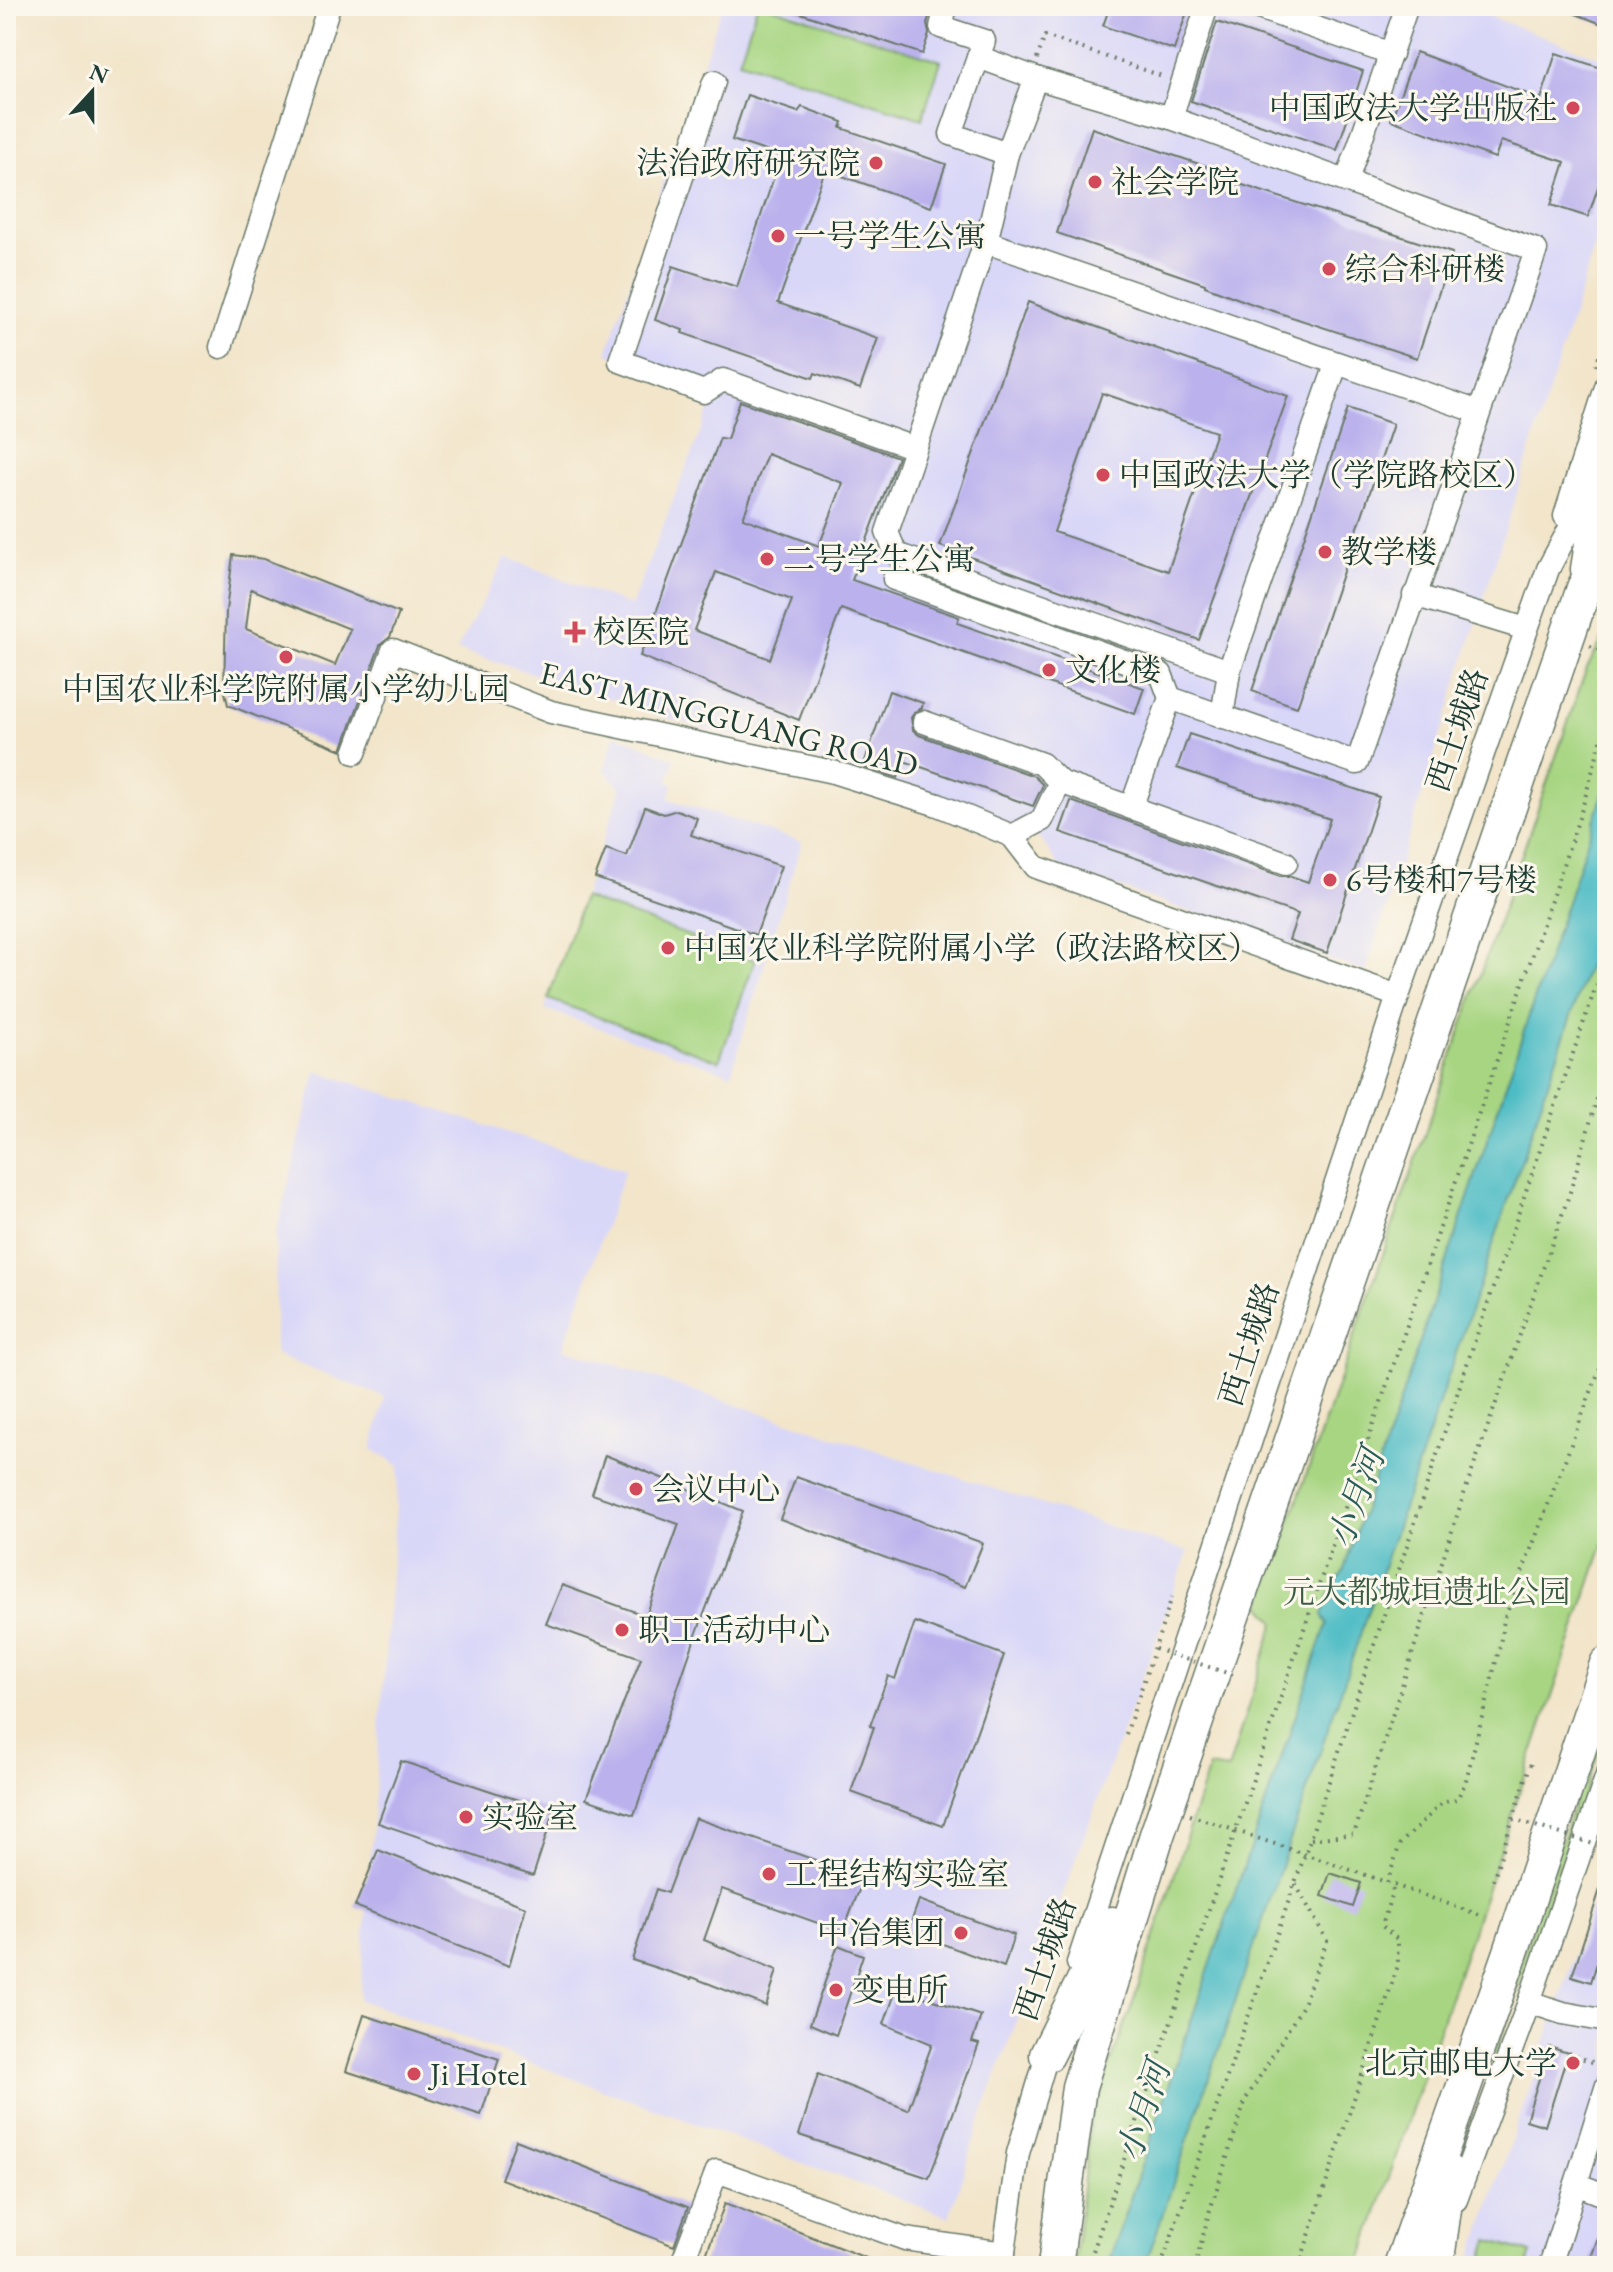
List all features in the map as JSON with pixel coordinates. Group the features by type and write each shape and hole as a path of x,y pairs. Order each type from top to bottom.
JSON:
{"highway":[{"path":"1066,2265 1079,2087 1156,1838 1584,588 1606,458"},
{"path":"1584,588 1607,546"},
{"path":"1401,2266 1511,1952 1607,1664"},
{"path":"1047,2055 1156,1838"},
{"path":"1436,2259 1450,2166 1511,1952"}],"street":[{"path":"221,347 329,6"},
{"path":"946,6 941,27 984,41 951,134 1007,154"},
{"path":"1171,118 1207,6"},
{"path":"1253,6 1391,54"},
{"path":"1347,180 1407,6"},
{"path":"978,57 1033,77 1171,118 1536,250 1357,763 1170,698"},
{"path":"1033,77 1007,154 986,242 887,532 896,554 1229,671"},
{"path":"714,82 620,361 704,392 723,380 914,448"},
{"path":"986,242 1479,412"},
{"path":"1222,717 1229,671 1336,365"},
{"path":"1548,569 1607,384"},
{"name":"西土城路","path":"1003,2259 1018,2153 1047,2055 1398,996 1548,569 1606,458"},
{"path":"894,579 1161,674 1170,698 1131,808"},
{"path":"1414,595 1526,629"},
{"name":"EAST MINGGUANG ROAD","path":"355,753 393,650 551,712 833,772 938,805 1012,836 1036,867 1398,996"},
{"path":"924,722 1042,764 1060,782 1286,863"},
{"path":"1012,836 1042,820 1060,782"},
{"path":"1436,2259 1607,1775"},
{"path":"1529,2002 1563,2013 1607,2021"},
{"path":"1550,2266 1607,2085"},
{"path":"681,2266 717,2171 905,2239 1003,2259"},
{"path":"1576,2184 1607,2196"}],"path":[{"path":"1033,77 1045,36 1183,83"},
{"path":"1584,644 1607,652"},
{"path":"1066,2265 1235,1831 1581,812 1607,719"},
{"path":"1161,2266 1303,1854 1311,1839 1474,1343 1607,954"},
{"path":"1311,1839 1354,1834 1462,1500 1570,1192 1607,1064"},
{"path":"1387,1883 1400,1844 1442,1803 1457,1799 1465,1784 1504,1620 1607,1350"},
{"path":"1126,1734 1172,1597"},
{"path":"1155,1649 1233,1675"},
{"path":"1493,1880 1531,1763"},
{"path":"1184,1813 1483,1916"},
{"path":"1513,1819 1603,1847"},
{"path":"1195,2266 1246,2099 1302,2007 1327,1941 1295,1883"},
{"path":"1299,2266 1398,1965 1398,1940 1382,1926 1394,1885"},
{"path":"1568,2053 1607,2068"}],"shaded area":[{"name":"中国政法大学（学院路校区）","path":"722,6 1462,6 1607,60 1607,155 1600,229 1366,972 1060,867 1040,838 944,803 457,650 506,557 631,606 716,393 607,353"},
{"name":"中国农业科学院附属小学（政法路校区）","path":"615,734 675,759 667,782 673,784 669,799 802,842 731,1074 545,1009 621,789 604,769"},
{"path":"316,1071 625,1170 563,1348 1188,1552 980,2121 949,2217 360,2000 399,1466 372,1449 385,1397 275,1355 276,1234"},
{"name":"北京邮电大学","path":"1607,1860 1607,2266 1469,2266"}],"green space":[{"path":"757,6 768,6 941,61 922,119 739,61"},
{"name":"元大都城垣遗址公园","path":"1607,631 1607,1534 1359,2266 1074,2266 1091,2116 1135,1997 1209,1767 1228,1770 1275,1622 1261,1605 1586,670"},
{"path":"583,897 755,960 719,1061 548,999"},
{"path":"1607,1705 1607,1728 1492,2065 1489,2057"},
{"path":"1489,2240 1531,2253 1527,2266 1481,2266"}],"water":[{"path":"1607,782 1607,910 1145,2266 1107,2266 1327,1624 1322,1615 1332,1588 1343,1572"}],"building":[{"path":"790,6 932,6 927,24 929,34 922,54 789,9"},
{"path":"1110,6 1189,6 1174,50 1103,26"},
{"path":"1607,6 1607,26 1558,7"},
{"path":"1217,22 1363,71 1337,150 1191,101"},
{"path":"1416,52 1541,99 1556,53 1607,70 1607,160 1588,217 1551,205 1565,162 1501,141 1495,158 1391,120"},
{"name":"一号学生公寓","path":"747,95 798,112 802,107 843,122 841,128 946,164 931,207 825,170 778,303 878,338 860,389 815,373 813,378 682,333 683,330 655,320 673,266 737,287 781,156 732,140"},
{"path":"1092,128 1229,174 1227,180 1452,253 1417,358 1255,305 1205,284 1057,233"},
{"path":"1028,302 1288,396 1199,640 940,546","holes":["1102,393 1216,432 1168,571 1054,532"]},
{"name":"二号学生公寓","path":"740,401 898,457 852,580 959,617 957,623 1144,688 1135,714 841,609 799,720 640,656 720,438 727,439","holes":["767,454 843,483 819,546 743,518","716,572 792,600 770,659 694,630"]},
{"name":"教学楼","path":"1348,408 1393,424 1297,707 1252,691"},
{"name":"中国农业科学院附属小学幼儿园","path":"233,555 264,559 399,613 390,637 380,645 342,750 228,705 224,688 226,611","holes":["251,589 350,629 335,665 246,629"]},
{"path":"889,691 923,703 911,718 913,730 919,735 1034,776 1043,785 1033,806 904,761 898,778 863,767"},
{"name":"6号楼和7号楼","path":"1189,734 1379,797 1327,953 1289,940 1298,914 1060,832 1071,801 1281,876 1308,882 1330,819 1177,768"},
{"path":"645,807 664,814 677,810 697,818 691,835 781,866 756,935 595,878 606,849 627,856"},
{"path":"605,1455 743,1511 634,1815 586,1799 641,1658 546,1624 562,1585 646,1616 679,1524 592,1494"},
{"path":"796,1477 983,1543 965,1587 780,1519"},
{"path":"915,1622 1004,1655 943,1826 851,1792 888,1676 895,1679"},
{"name":"实验室","path":"401,1761 554,1812 533,1876 378,1823"},
{"path":"695,1818 864,1877 843,1932 722,1889 704,1940 777,1970 766,2006 692,1977 632,1960 656,1889 667,1893"},
{"name":"实验室","path":"378,1850 526,1907 509,1966 355,1906"},
{"path":"1330,1873 1361,1883 1353,1907 1322,1896"},
{"path":"1604,1877 1607,1878 1607,1931 1591,1982 1572,1976"},
{"name":"中冶集团","path":"919,1900 1014,1935 1004,1967 908,1931"},
{"name":"变电所","path":"838,1945 863,1955 836,2035 810,2024"},
{"path":"897,1988 981,2016 972,2042 979,2044 929,2178 799,2135 818,2074 908,2110 932,2044 884,2024"},
{"path":"364,2015 499,2059 481,2115 346,2071"},
{"path":"1549,2047 1568,2053 1545,2126 1526,2120"},
{"path":"516,2140 688,2207 674,2246 501,2179"},
{"path":"725,2203 884,2265 884,2266 702,2266"},
{"path":"1605,2218 1607,2266 1588,2266"}],"place":[{"name":"中国政法大学出版社","path":"1573,108"},
{"name":"法治政府研究院","path":"876,163"},
{"name":"社会学院","path":"1095,182"},
{"name":"一号学生公寓","path":"778,236"},
{"name":"综合科研楼","path":"1329,269"},
{"name":"中国政法大学（学院路校区）","path":"1103,475"},
{"name":"教学楼","path":"1325,552"},
{"name":"二号学生公寓","path":"767,559"},
{"name":"校医院","path":"575,632"},
{"name":"中国农业科学院附属小学幼儿园","path":"286,657"},
{"name":"文化楼","path":"1049,670"},
{"name":"6号楼和7号楼","path":"1330,880"},
{"name":"中国农业科学院附属小学（政法路校区）","path":"668,948"},
{"name":"会议中心","path":"636,1489"},
{"name":"职工活动中心","path":"622,1630"},
{"name":"实验室","path":"466,1817"},
{"name":"工程结构实验室","path":"769,1874"},
{"name":"中冶集团","path":"961,1933"},
{"name":"变电所","path":"836,1990"},
{"name":"北京邮电大学","path":"1573,2063"},
{"name":"Ji Hotel","path":"414,2074"}],"water label":[{"name":"小月河","path":"1356,1498"},
{"name":"小月河","path":"1143,2111"}]}
